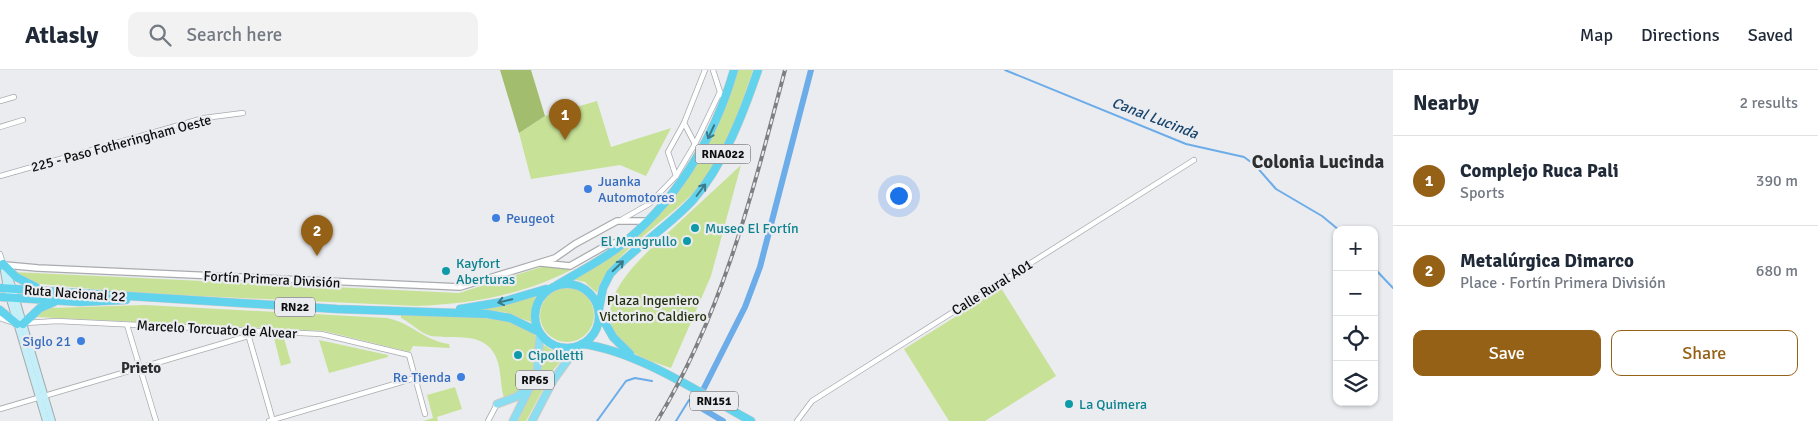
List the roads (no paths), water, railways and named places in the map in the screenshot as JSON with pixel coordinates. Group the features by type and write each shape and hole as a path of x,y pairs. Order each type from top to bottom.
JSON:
{"highway":[{"name":"RNA022","path":"554,286 600,260 626,240 646,221 693,164 723,103 734,70"},
{"name":"RNA022","path":"599,311 602,288 610,274 680,212 709,178 736,126 758,70"},
{"path":"1,265 21,281 52,291"},
{"name":"RN22","path":"554,286 569,283 580,286 594,298 599,311"},
{"path":"540,333 535,321 536,304 542,294 554,286"},
{"name":"Ruta Nacional 22","path":"441,312 502,302 554,286"},
{"name":"Ruta Nacional 22","path":"7,289 337,309 502,316 518,321 540,333"},
{"name":"Ruta Nacional 22","path":"0,297 88,302 150,298"},
{"path":"0,310 20,324 40,308 62,301"},
{"path":"580,345 596,330 599,311"},
{"name":"RN151","path":"599,311 617,342 637,360"},
{"name":"RN22","path":"540,333 554,345 566,348 580,345"},
{"name":"RN151","path":"580,345 608,348 637,360 751,421"}],"main road":[{"path":"1,265 7,289 13,298 42,397 52,421"},
{"name":"RP65","path":"513,421 536,378 539,362 540,333"},
{"name":"RP65","path":"532,421 554,379 580,345"},
{"path":"497,404 520,394 536,378"},
{"path":"42,397 46,421"}],"street":[{"path":"676,176 668,152 684,123 705,70"},
{"path":"713,70 723,103"},
{"path":"621,220 649,204 676,176 695,144 720,92"},
{"path":"0,101 14,97"},
{"name":"225 - Paso Fotheringham Oeste","path":"0,176 204,118 243,114"},
{"path":"0,128 23,120"},
{"path":"684,123 695,144"},
{"name":"Calle Rural A01","path":"797,421 812,401 1194,160"},
{"name":"Fortín Primera División","path":"1,265 456,287 539,263 564,252 575,244 621,220 646,221"},
{"name":"Fortín Primera División","path":"539,263 560,266 574,264 606,246 626,240"},
{"path":"564,252 566,262 574,264"},
{"path":"0,254 1,265"},
{"path":"0,318 20,324"},
{"name":"Marcelo Torcuato de Alvear","path":"20,324 57,321 325,334 409,355 416,378"},
{"path":"127,325 156,421"},
{"path":"226,329 231,335 227,342"},
{"path":"247,330 271,421 416,378 425,414"},
{"path":"0,409 248,336"},
{"path":"488,421 497,404"}],"waterway":[{"path":"704,388 745,307 760,267 811,70"},
{"name":"Canal Lucinda","path":"1005,70 1186,144 1244,157 1255,165 1276,189 1322,216 1334,226"},
{"name":"Canal Lucinda","path":"1377,271 1393,288"},
{"path":"597,421 626,381 635,378 652,381"},
{"path":"700,397 696,405 723,421"},
{"path":"676,421 689,400 696,405"}],"railway":[{"path":"657,421 680,380 718,294 748,206 785,70"}],"place":[{"name":"Complejo Ruca Pali","path":"565,140"},
{"name":"Juanka Automotores","path":"588,189"},
{"name":"Peugeot","path":"496,218"},
{"name":"Museo El Fortín","path":"695,228"},
{"name":"El Mangrullo","path":"687,241"},
{"name":"Metalúrgica Dimarco","path":"317,256"},
{"name":"Kayfort Aberturas","path":"446,271"},
{"name":"Siglo 21","path":"81,341"},
{"name":"Cipolletti","path":"518,355"},
{"name":"Re Tienda","path":"461,377"},
{"name":"La Quimera","path":"1069,404"}],"district":[{"name":"Colonia Lucinda","path":"1318,161"},
{"name":"Prieto","path":"141,368"}],"park label":[{"name":"Plaza Ingeniero Victorino Caldiero","path":"653,308"}]}
